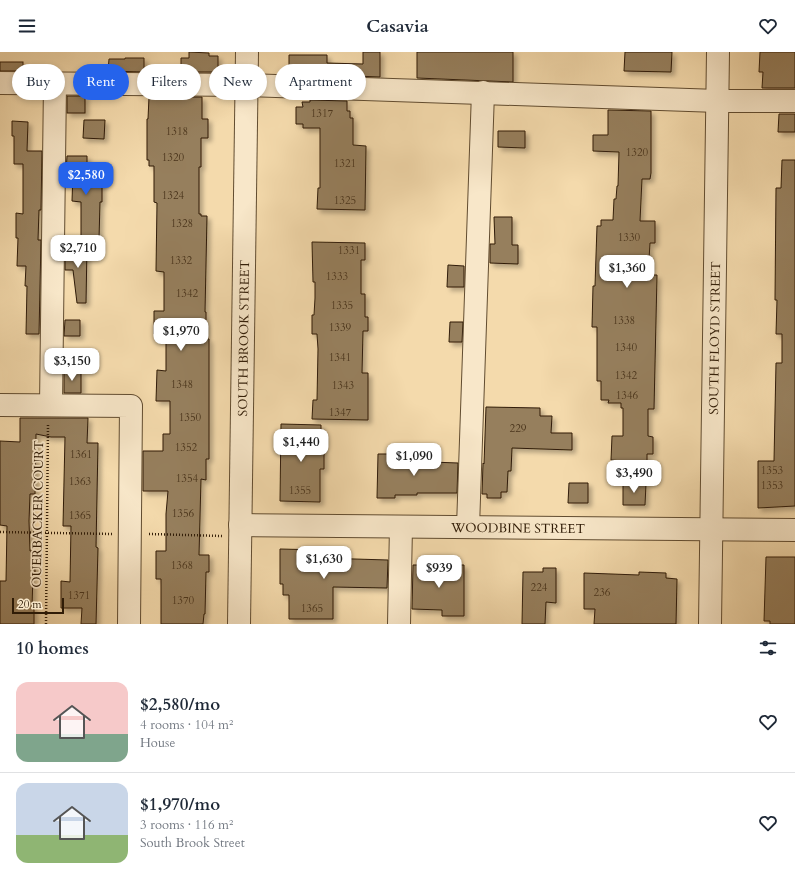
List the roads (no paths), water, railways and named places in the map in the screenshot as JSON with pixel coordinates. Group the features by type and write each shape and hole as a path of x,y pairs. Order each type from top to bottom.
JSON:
{"street":[{"name":"SOUTH BROOK STREET","path":"247,52 247,64"},
{"name":"SOUTH FLOYD STREET","path":"710,624 718,52"},
{"path":"0,83 12,83"},
{"path":"65,83 209,85"},
{"path":"267,87 483,92 718,101 795,101"},
{"path":"468,527 483,92"},
{"path":"49,405 55,100"},
{"name":"SOUTH BROOK STREET","path":"239,624 247,100"},
{"path":"0,405 131,406 129,624"},
{"name":"WOODBINE STREET","path":"240,525 795,530"},
{"path":"399,624 401,527"}]}
